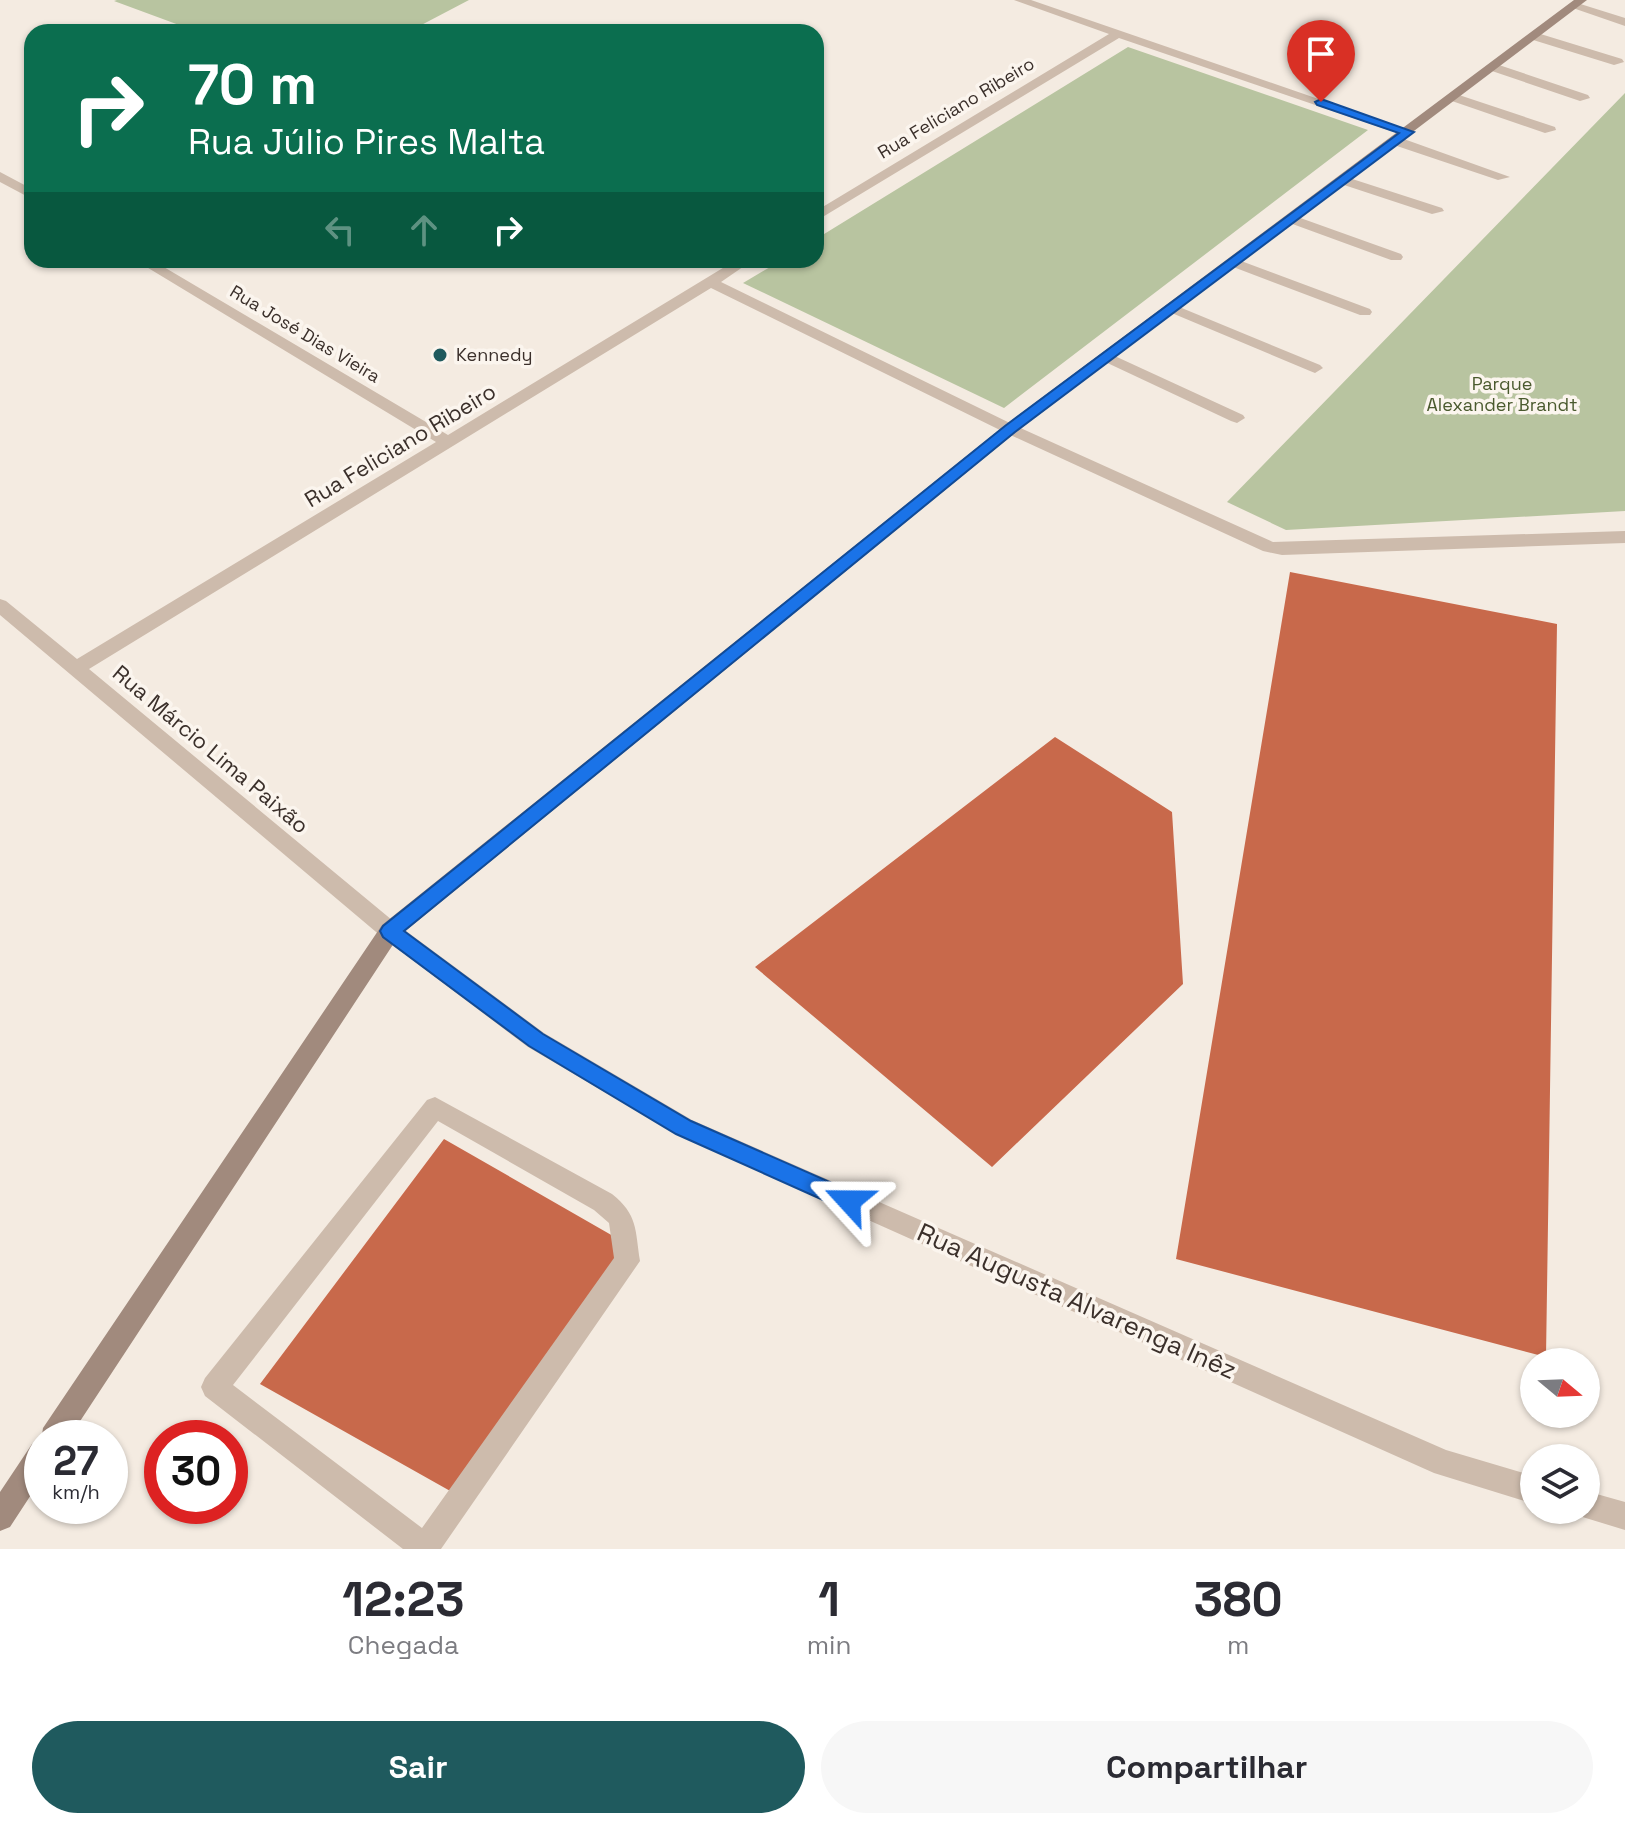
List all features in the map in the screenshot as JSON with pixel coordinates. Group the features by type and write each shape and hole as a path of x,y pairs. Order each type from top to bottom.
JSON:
{"street":[{"path":"1020,0 1402,136 1503,177"},
{"path":"65,1420 390,931 1010,429 1578,3 1625,22"},
{"name":"Rua Feliciano Ribeiro","path":"824,212 1117,34"},
{"path":"1534,36 1618,62"},
{"path":"1493,67 1584,98"},
{"path":"1453,97 1550,130"},
{"path":"0,176 24,190"},
{"path":"1343,180 1437,211"},
{"path":"1292,219 1396,257"},
{"path":"1233,262 1365,312"},
{"name":"Rua José Dias Vieira","path":"155,268 448,442"},
{"name":"Rua Feliciano Ribeiro","path":"77,668 733,268"},
{"path":"710,282 1010,429 1269,547 1625,537"},
{"path":"1172,308 1315,368"},
{"path":"1106,357 1237,418"},
{"name":"Rua Márcio Lima Paixão","path":"0,605 390,931"},
{"name":"Rua Augusta Alvarenga Inêz","path":"390,931 536,1040 684,1127 1444,1463 1520,1486"},
{"path":"435,1107 603,1202 621,1217 627,1261 426,1549 214,1387 435,1107"},
{"path":"0,1517 24,1481"},
{"path":"1600,1509 1625,1516"}],"green space":[{"path":"469,0 423,24 176,24 114,1"},
{"path":"1128,47 1368,130 1004,408 743,283 768,268 824,268 824,234"},
{"name":"Parque Alexander Brandt","path":"1625,93 1625,511 1286,530 1227,502"}],"building":[{"path":"1290,572 1557,624 1546,1348 1520,1350 1176,1259"},
{"path":"1055,737 1172,812 1183,984 992,1167 755,967"},
{"path":"444,1139 627,1244 452,1492 260,1384"}],"place":[{"name":"Kennedy","path":"440,355"}],"route":[{"path":"849,1201 684,1127 536,1040 390,931 1010,429 1408,132 1321,102"}]}
